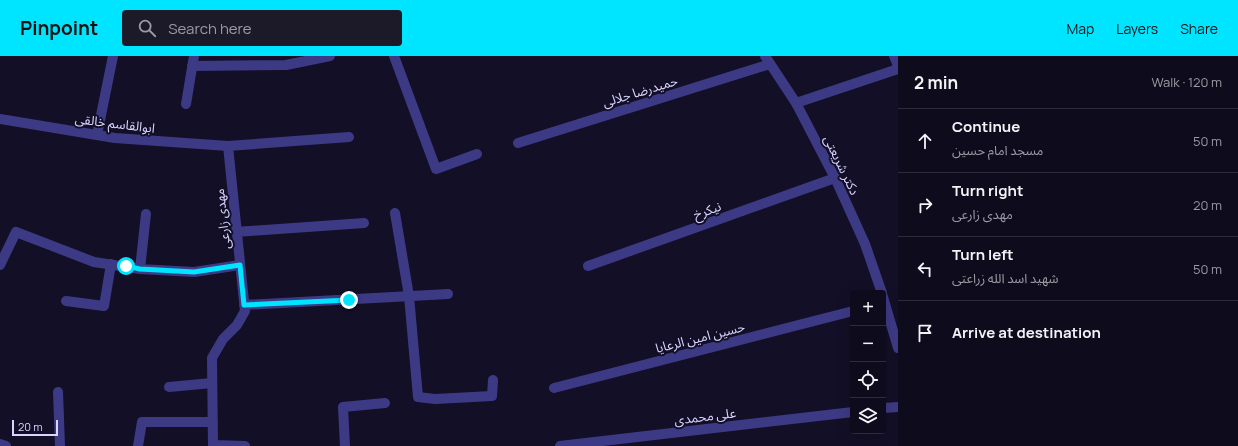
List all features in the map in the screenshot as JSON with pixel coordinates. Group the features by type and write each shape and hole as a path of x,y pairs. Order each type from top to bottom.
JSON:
{"street":[{"path":"97,135 113,56"},
{"path":"186,104 193,61 287,60 330,56"},
{"path":"394,56 436,169 477,154"},
{"path":"796,104 898,67 894,56"},
{"name":"دکتر شریعتی","path":"768,60 796,104 835,178 865,244 881,290"},
{"name":"حمیدرضا جلالی","path":"518,143 768,60"},
{"name":"ابوالقاسم خالقی","path":"0,118 115,138 228,146 349,137"},
{"name":"مهدی زارعی","path":"213,445 212,358 222,339 237,325 245,312 228,146"},
{"name":"نیکرخ","path":"588,266 835,178"},
{"path":"394,213 409,296 418,397 435,398 492,396 493,380"},
{"path":"140,269 146,214"},
{"path":"236,232 364,223"},
{"path":"0,265 16,232 94,262 140,269 194,272 240,265"},
{"path":"66,301 104,306 111,264"},
{"path":"244,305 448,294"},
{"path":"886,308 898,348"},
{"name":"حسین امین الرعایا","path":"554,388 850,312"},
{"path":"169,387 212,383"},
{"path":"58,392 60,446"},
{"path":"345,446 343,407 385,403"},
{"path":"886,408 898,407"},
{"name":"علی محمدی","path":"560,446 850,412"},
{"path":"138,446 142,422 213,422"},
{"path":"0,444 6,446"},
{"path":"213,445 245,446"}],"route":[{"path":"126,266 140,269 194,272 240,265 244,305 349,300"}]}
